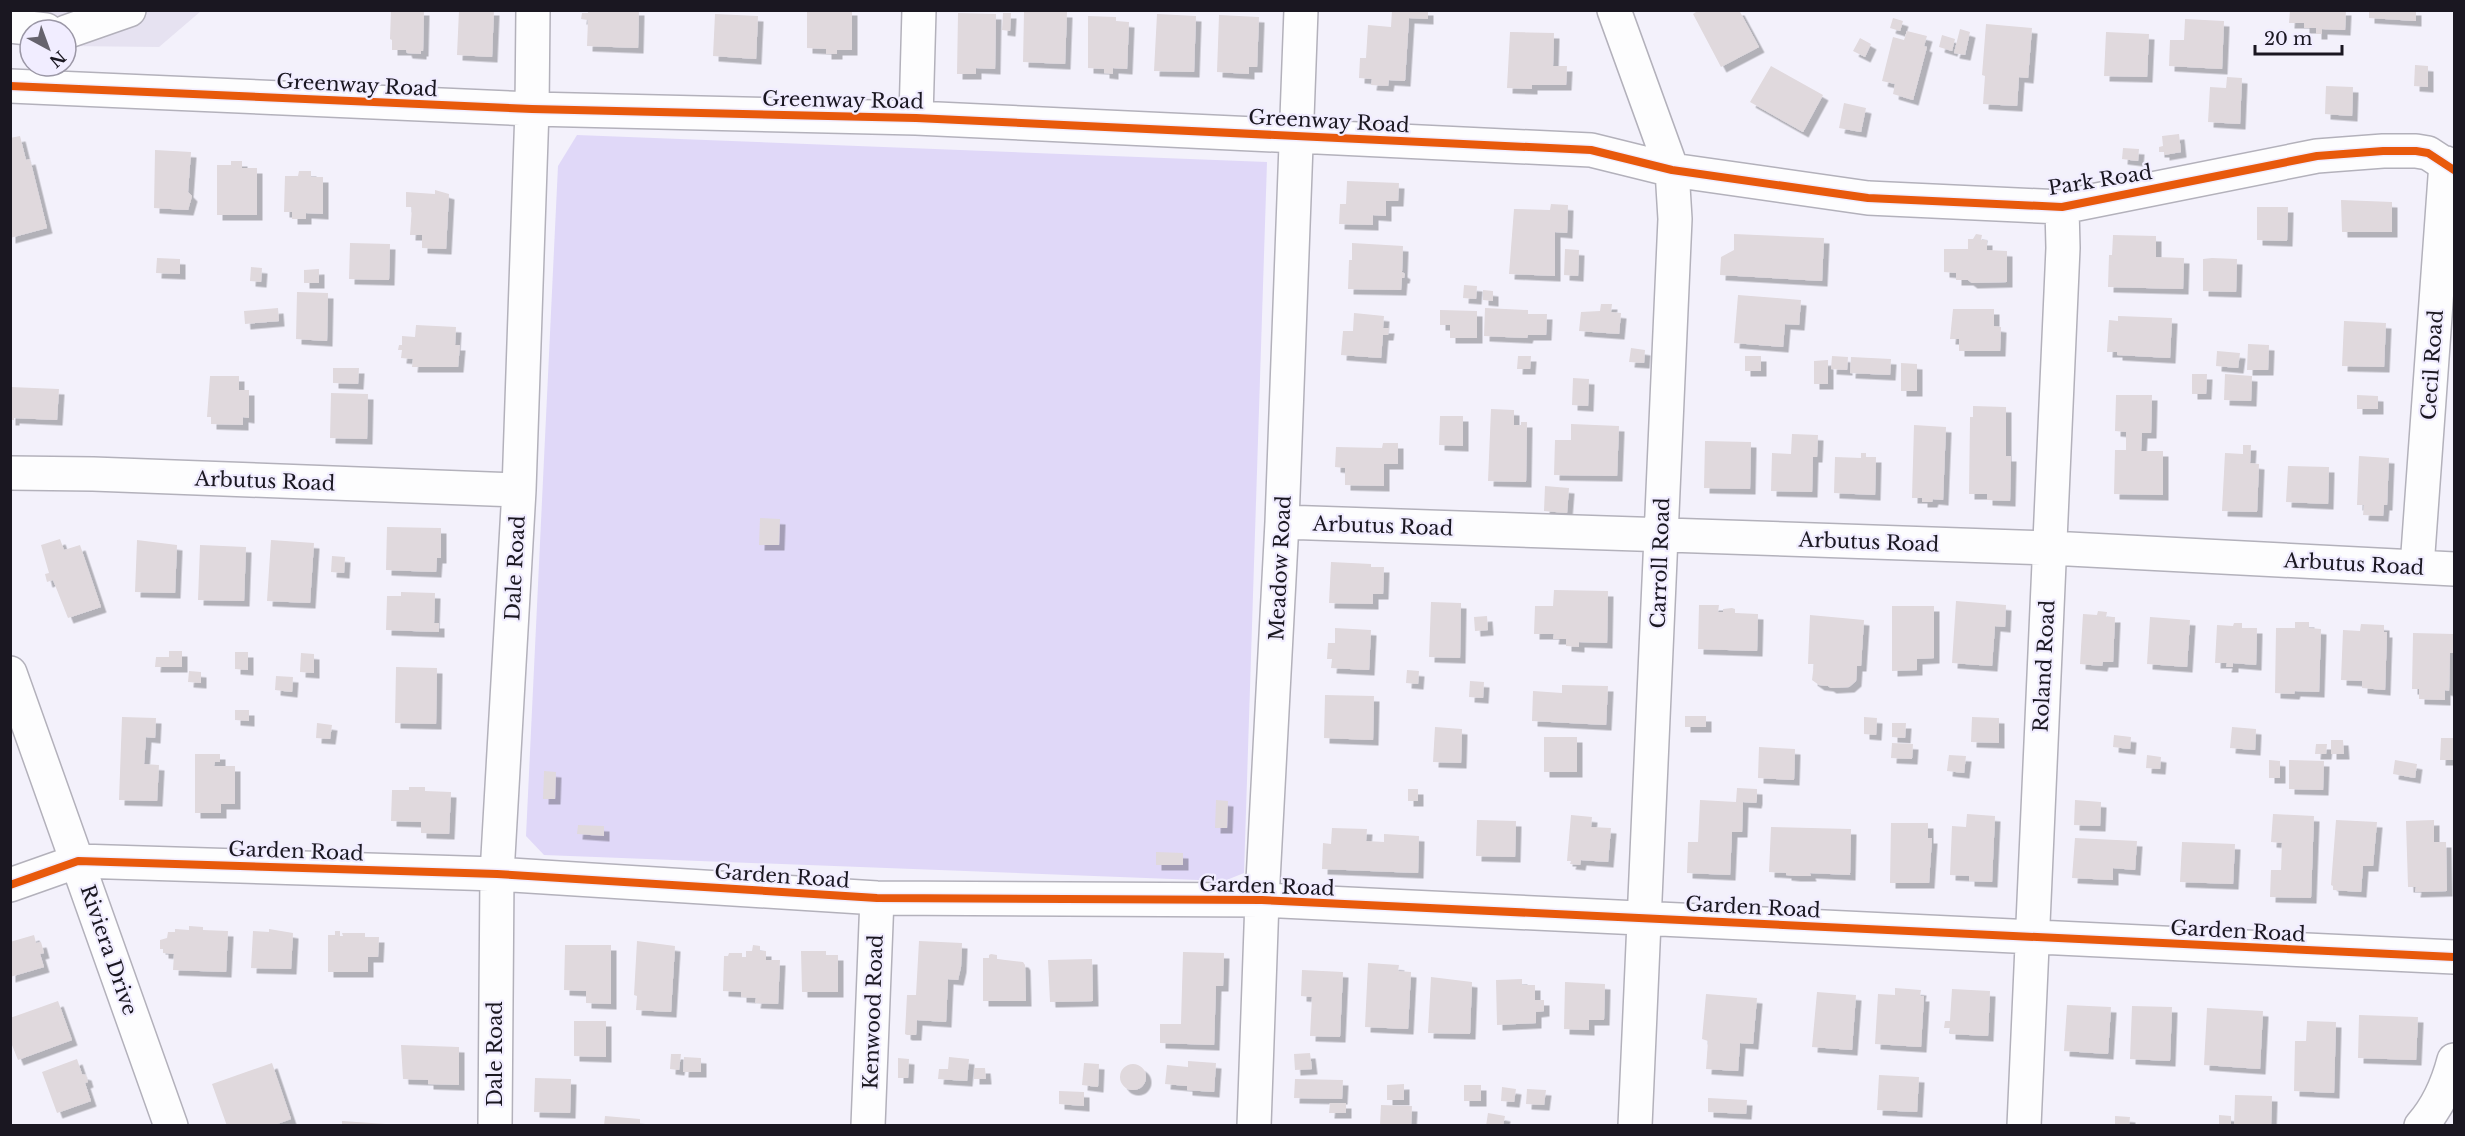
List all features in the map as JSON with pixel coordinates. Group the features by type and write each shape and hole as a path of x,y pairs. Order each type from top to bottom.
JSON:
{"street":[{"path":"78,28 129,10"},
{"name":"Dale Road","path":"495,1125 496,874 519,490 532,109 533,10"},
{"path":"916,118 919,10"},
{"name":"Meadow Road","path":"1254,1125 1262,900 1282,522 1301,10"},
{"name":"Carroll Road","path":"1614,10 1672,171 1675,219 1635,1125"},
{"name":"Greenway Road","path":"10,86 532,109 916,118 1592,150 1672,171"},
{"name":"Park Road","path":"1672,171 1868,198 2062,207 2317,156 2416,151 2428,153 2450,166"},
{"name":"Cecil Road","path":"2417,567 2450,166"},
{"name":"Roland Road","path":"2024,1125 2063,248 2062,207"},
{"name":"Arbutus Road","path":"10,473 519,490"},
{"name":"Arbutus Road","path":"1282,522 2050,548 2454,569"},
{"name":"Riviera Drive","path":"10,673 171,1125"},
{"path":"10,885 78,861"},
{"name":"Garden Road","path":"78,861 496,874 877,898 1262,900 2454,957"},
{"name":"Kenwood Road","path":"868,1125 877,898"},
{"path":"2421,1125 2430,1115 2449,1079 2454,1060"}],"shaded area":[{"path":"11,11 201,11 159,47 78,46 78,18 18,18 18,44 11,44"},
{"path":"577,135 1267,162 1244,873 1224,881 544,855 526,836 558,166"}],"building":[{"path":"391,10 424,10 421,54 407,53 406,50 392,50"},
{"path":"459,10 494,10 492,57 457,55"},
{"path":"588,10 639,10 638,48 587,46 588,20 581,19 582,13 588,13"},
{"path":"807,10 852,10 852,50 837,50 837,54 826,54 826,49 807,48"},
{"path":"1392,10 1428,10 1428,19 1409,18 1405,81 1389,80 1388,86 1371,85 1372,79 1359,78 1360,58 1366,58 1368,25 1391,27"},
{"path":"1699,10 1739,10 1759,47 1721,67 1693,14"},
{"path":"2290,10 2346,10 2345,30 2322,29 2322,34 2316,34 2316,28 2304,28 2304,23 2289,23"},
{"path":"2369,10 2416,10 2416,21 2369,18"},
{"path":"1024,11 1067,12 1065,64 1023,62"},
{"path":"958,13 996,14 995,69 976,68 976,74 957,74"},
{"path":"1003,13 1011,13 1010,31 1002,30"},
{"path":"715,14 758,16 756,59 713,56"},
{"path":"1157,14 1196,16 1194,72 1154,71"},
{"path":"1219,15 1259,17 1257,67 1249,67 1249,74 1217,72"},
{"path":"1088,16 1116,17 1116,21 1129,22 1127,69 1113,68 1113,74 1104,73 1104,69 1088,68"},
{"path":"1893,18 1903,21 1900,31 1890,28"},
{"path":"2185,19 2224,21 2222,69 2169,66 2170,40 2184,40"},
{"path":"1986,24 2032,28 2028,78 2019,77 2017,106 1983,104 1985,76 1982,75"},
{"path":"1960,29 1970,32 1965,55 1954,53"},
{"path":"1907,31 1927,36 1924,46 1927,47 1913,100 1893,94 1895,84 1882,81 1893,37 1904,40"},
{"path":"1510,32 1554,33 1553,66 1567,66 1566,85 1532,85 1532,89 1507,88"},
{"path":"2106,32 2149,34 2147,77 2104,76"},
{"path":"1942,35 1955,39 1952,51 1939,47"},
{"path":"1860,38 1871,44 1865,57 1853,51"},
{"path":"2415,65 2428,66 2428,87 2414,86"},
{"path":"1771,66 1823,95 1803,132 1750,102"},
{"path":"2227,77 2242,78 2240,124 2208,122 2210,87 2226,88"},
{"path":"2326,86 2353,87 2352,116 2325,114"},
{"path":"1844,103 1866,108 1861,132 1839,128"},
{"path":"2179,134 2181,152 2164,155 2164,152 2159,152 2159,147 2163,146 2162,136"},
{"path":"20,136 26,160 30,159 47,228 10,238 10,138"},
{"path":"2123,148 2139,149 2138,161 2122,159"},
{"path":"155,150 191,152 188,192 192,196 188,210 154,208"},
{"path":"231,161 242,161 242,168 257,168 257,215 217,215 217,165 231,165"},
{"path":"299,171 311,171 311,177 323,177 323,214 306,213 306,219 292,219 292,212 284,212 285,176 298,176"},
{"path":"1347,181 1399,183 1398,201 1386,201 1386,216 1373,215 1373,225 1339,224 1340,204 1346,204"},
{"path":"435,190 449,194 446,249 422,248 422,235 410,235 412,207 406,207 406,192 435,194"},
{"path":"2341,200 2392,202 2392,232 2342,232"},
{"path":"1551,204 1568,205 1567,233 1555,232 1555,276 1509,274 1514,209 1550,210"},
{"path":"2257,207 2288,207 2287,241 2257,240"},
{"path":"1734,234 1824,238 1822,281 1720,275 1721,257 1734,250"},
{"path":"1976,234 1982,235 1981,240 1987,240 1987,250 2007,251 2007,282 1972,283 1968,280 1956,280 1956,273 1944,272 1944,249 1968,249 1968,239 1973,239"},
{"path":"2113,235 2156,236 2156,257 2184,258 2183,289 2108,287 2109,255 2112,255"},
{"path":"350,243 390,244 389,280 349,279"},
{"path":"1352,243 1403,246 1402,272 1405,274 1402,278 1401,290 1348,289"},
{"path":"1565,249 1579,250 1578,276 1564,275"},
{"path":"157,258 180,259 180,274 156,273"},
{"path":"2203,259 2237,259 2236,292 2203,291"},
{"path":"251,267 262,268 261,282 250,281"},
{"path":"319,269 319,283 304,283 304,270"},
{"path":"1464,285 1477,286 1476,299 1463,298"},
{"path":"1483,290 1493,291 1493,301 1483,300"},
{"path":"297,292 328,293 327,341 296,339"},
{"path":"1738,295 1801,300 1799,325 1785,324 1783,347 1734,343"},
{"path":"1601,304 1612,304 1611,312 1621,313 1619,334 1579,331 1581,312 1600,311"},
{"path":"278,308 279,321 245,324 244,311"},
{"path":"1485,308 1528,310 1528,314 1547,314 1546,335 1528,335 1527,338 1484,336"},
{"path":"1953,309 1994,309 1994,326 2001,327 2000,351 1959,351 1959,339 1950,339"},
{"path":"1440,310 1477,311 1477,338 1450,338 1450,325 1440,325"},
{"path":"1354,313 1384,316 1383,328 1389,328 1388,335 1383,335 1381,358 1341,355 1343,331 1353,331"},
{"path":"2118,316 2172,318 2170,358 2117,355 2117,352 2107,352 2109,320 2118,321"},
{"path":"2344,321 2386,323 2384,367 2342,366"},
{"path":"416,325 456,327 455,345 460,345 458,367 412,367 413,359 401,358 402,350 398,350 399,345 402,345 402,336 415,337"},
{"path":"2248,344 2269,345 2268,370 2247,370"},
{"path":"1631,348 1645,350 1644,363 1629,362"},
{"path":"2217,351 2240,353 2238,368 2216,366"},
{"path":"1518,356 1531,356 1530,369 1517,369"},
{"path":"1745,356 1761,356 1761,371 1745,371"},
{"path":"1832,356 1848,357 1847,370 1831,369"},
{"path":"1851,357 1891,359 1890,375 1850,373"},
{"path":"1828,360 1828,384 1814,384 1814,361"},
{"path":"1901,363 1917,364 1917,391 1901,391"},
{"path":"333,368 359,368 358,384 333,383"},
{"path":"2192,374 2207,374 2206,394 2192,394"},
{"path":"2225,374 2252,376 2251,401 2224,400"},
{"path":"210,376 239,376 239,390 249,390 249,418 243,417 243,425 211,424 211,417 207,417"},
{"path":"1573,378 1589,379 1588,406 1572,405"},
{"path":"10,387 59,389 57,420 14,418 10,420"},
{"path":"331,393 368,394 367,439 330,438"},
{"path":"2116,395 2152,395 2151,433 2142,433 2141,451 2163,451 2163,495 2114,494 2115,450 2126,450 2126,432 2115,431"},
{"path":"2357,395 2378,396 2378,409 2357,409"},
{"path":"1973,406 2006,407 2006,456 2011,456 2010,501 1987,500 1987,494 1969,494 1970,417 1973,417"},
{"path":"1491,409 1514,410 1514,425 1527,422 1526,482 1488,481"},
{"path":"1440,416 1463,416 1463,446 1439,445"},
{"path":"1571,424 1619,426 1617,476 1554,475 1555,440 1571,440"},
{"path":"1914,425 1946,427 1943,500 1933,499 1932,502 1922,502 1922,498 1912,498"},
{"path":"1792,434 1818,435 1817,457 1813,457 1812,492 1771,491 1772,453 1791,454"},
{"path":"1705,441 1751,442 1750,489 1704,488"},
{"path":"1383,443 1398,443 1398,464 1384,464 1384,486 1345,485 1345,468 1335,467 1336,447 1382,448"},
{"path":"2243,445 2251,445 2250,463 2259,464 2257,512 2222,511 2225,453 2243,454"},
{"path":"1861,453 1866,453 1866,457 1876,457 1875,495 1834,493 1835,457 1861,458"},
{"path":"2359,456 2389,458 2387,505 2384,505 2383,516 2363,515 2364,505 2357,505"},
{"path":"2288,466 2329,467 2328,504 2286,502"},
{"path":"1545,486 1569,488 1567,513 1544,511"},
{"path":"760,518 780,519 779,545 759,545"},
{"path":"387,527 441,528 441,558 437,558 436,572 386,570"},
{"path":"60,539 64,550 80,545 101,607 68,618 53,580 47,582 45,574 49,573 41,545"},
{"path":"137,540 177,545 175,593 135,592"},
{"path":"271,540 314,543 310,603 267,601"},
{"path":"200,545 246,547 244,601 198,600"},
{"path":"332,556 345,557 344,573 331,572"},
{"path":"1331,562 1384,567 1383,594 1373,594 1373,604 1329,603"},
{"path":"1554,590 1608,591 1607,643 1579,642 1579,647 1566,646 1566,639 1553,639 1554,634 1534,634 1535,606 1553,606"},
{"path":"401,592 435,593 434,623 439,623 439,632 386,630 387,596 401,596"},
{"path":"1956,601 2006,605 2005,627 1995,626 1992,666 1952,663"},
{"path":"1431,602 1461,603 1460,658 1429,657"},
{"path":"1699,605 1719,605 1718,612 1732,608 1735,609 1735,613 1758,614 1757,651 1698,649"},
{"path":"1892,606 1934,606 1934,658 1917,659 1917,670 1892,671"},
{"path":"2098,611 2107,612 2106,617 2115,617 2113,662 2103,662 2102,666 2080,664 2083,614 2097,615"},
{"path":"1810,615 1864,620 1861,666 1857,666 1856,681 1849,687 1831,688 1819,685 1812,680 1814,664 1808,664"},
{"path":"1487,616 1488,630 1475,631 1474,617"},
{"path":"2150,617 2190,620 2187,667 2147,664"},
{"path":"2295,622 2309,622 2309,628 2321,629 2319,692 2275,693 2276,628 2295,628"},
{"path":"2234,623 2242,623 2242,628 2257,628 2256,665 2233,663 2233,667 2226,667 2227,663 2215,663 2217,625 2233,626"},
{"path":"2361,624 2384,625 2384,632 2387,632 2385,690 2362,688 2362,681 2341,680 2343,630 2360,631"},
{"path":"1335,628 1371,630 1369,670 1331,668 1332,659 1327,659 1328,643 1335,643"},
{"path":"2413,633 2454,634 2453,653 2450,653 2449,691 2445,690 2445,700 2419,699 2419,689 2412,689"},
{"path":"169,651 182,651 182,667 155,667 156,657 169,657"},
{"path":"235,652 248,652 248,670 235,669"},
{"path":"301,653 314,654 314,673 300,672"},
{"path":"396,667 437,668 436,724 395,723"},
{"path":"1407,670 1419,671 1418,684 1406,683"},
{"path":"189,671 201,672 201,683 188,682"},
{"path":"276,676 293,677 292,692 275,690"},
{"path":"1470,681 1484,682 1483,698 1469,697"},
{"path":"1562,685 1608,686 1606,725 1532,721 1533,691 1562,693"},
{"path":"1325,695 1374,696 1373,740 1324,738"},
{"path":"235,710 249,710 249,721 235,720"},
{"path":"1685,716 1706,716 1706,727 1685,727"},
{"path":"122,717 156,718 155,738 146,737 144,764 159,765 157,801 119,800"},
{"path":"1864,717 1877,718 1876,735 1864,734"},
{"path":"1972,717 1999,718 1999,743 1971,742"},
{"path":"317,723 332,725 330,739 316,738"},
{"path":"1892,723 1906,723 1905,738 1892,737"},
{"path":"1435,727 1462,729 1461,763 1433,762"},
{"path":"2232,727 2256,729 2255,750 2230,748"},
{"path":"2114,735 2131,737 2130,749 2113,747"},
{"path":"1544,737 1577,737 1577,772 1544,772"},
{"path":"2441,738 2454,738 2454,760 2440,760"},
{"path":"2331,740 2343,740 2344,754 2331,754"},
{"path":"1892,743 1913,744 1912,759 1891,758"},
{"path":"2316,744 2327,744 2326,754 2315,754"},
{"path":"1759,747 1795,749 1794,780 1758,778"},
{"path":"195,754 220,754 220,762 215,762 214,766 235,766 235,804 221,804 221,813 195,813"},
{"path":"1949,755 1966,756 1964,773 1947,771"},
{"path":"2147,755 2161,757 2160,769 2146,768"},
{"path":"2269,760 2280,761 2280,778 2269,778"},
{"path":"2289,760 2324,761 2323,790 2289,789"},
{"path":"2395,760 2417,764 2415,778 2393,774"},
{"path":"544,771 556,772 555,799 543,799"},
{"path":"409,787 425,787 425,791 451,792 449,834 421,833 421,822 391,821 392,790 409,790"},
{"path":"1737,788 1757,789 1757,799 1756,803 1743,802 1742,832 1732,832 1730,875 1687,873 1688,842 1698,842 1700,800 1736,802"},
{"path":"1408,789 1418,789 1418,801 1408,801"},
{"path":"1216,800 1228,801 1227,828 1215,828"},
{"path":"2075,800 2101,802 2100,826 2074,825"},
{"path":"1967,814 1995,816 1992,882 1969,881 1969,876 1950,875 1952,826 1966,827"},
{"path":"2273,814 2314,816 2311,898 2270,897 2271,870 2281,870 2282,843 2271,842"},
{"path":"1571,815 1592,817 1591,827 1611,828 1608,862 1581,860 1580,865 1570,864 1571,861 1567,861"},
{"path":"1477,820 1516,821 1515,857 1476,856"},
{"path":"2336,820 2377,822 2373,866 2363,866 2361,892 2333,890 2331,885"},
{"path":"2434,820 2434,842 2446,842 2447,891 2415,892 2416,887 2408,887 2406,821"},
{"path":"1891,823 1928,823 1928,838 1932,838 1929,883 1890,883"},
{"path":"578,825 604,826 604,836 577,834"},
{"path":"1771,827 1851,829 1850,875 1810,873 1811,876 1795,876 1769,872"},
{"path":"1332,828 1367,829 1366,841 1384,842 1384,834 1419,836 1418,873 1322,869 1323,843 1331,844"},
{"path":"2075,838 2137,841 2135,870 2113,868 2113,880 2072,878"},
{"path":"2182,842 2235,844 2233,884 2180,882"},
{"path":"1156,852 1183,853 1183,865 1156,865"},
{"path":"189,926 203,927 203,930 228,931 226,972 173,970 174,954 163,953 163,949 160,949 160,940 167,938 168,932 175,932 175,929 189,930"},
{"path":"269,929 293,933 291,969 251,968 253,931 269,932"},
{"path":"335,931 340,931 340,936 343,936 342,933 365,933 365,937 379,937 378,957 368,957 368,972 328,972 328,935 335,935"},
{"path":"34,935 36,943 41,942 44,953 40,954 44,967 10,977 10,942"},
{"path":"637,941 675,946 671,1012 636,1010 637,996 634,995"},
{"path":"919,941 962,943 961,967 958,980 948,979 946,1022 917,1020 916,1035 907,1035 905,1034 907,995 916,995"},
{"path":"565,945 611,945 611,1004 586,1003 586,991 564,990"},
{"path":"753,945 760,946 760,951 766,951 766,960 780,960 778,1004 755,1003 756,998 741,997 741,992 723,991 724,956 728,956 729,953 742,953 742,957 746,957 746,951 752,951"},
{"path":"801,951 826,951 826,955 838,955 838,992 802,992"},
{"path":"1183,952 1224,953 1223,986 1216,986 1214,1045 1160,1043 1160,1024 1181,1024"},
{"path":"991,954 997,955 997,959 1023,962 1026,1001 983,1001 983,958 989,958"},
{"path":"1092,959 1093,1001 1050,1002 1048,960"},
{"path":"1368,963 1399,965 1398,971 1411,972 1408,1029 1365,1027"},
{"path":"1302,970 1343,972 1340,1037 1310,1036 1312,997 1301,996"},
{"path":"1431,977 1472,982 1470,1034 1428,1033"},
{"path":"1522,979 1522,985 1535,985 1535,1000 1544,1000 1544,1011 1536,1012 1536,1023 1497,1025 1496,980"},
{"path":"1565,982 1605,984 1604,1020 1589,1020 1589,1030 1564,1029"},
{"path":"1895,988 1921,990 1920,996 1924,996 1921,1047 1875,1044 1878,994 1895,995"},
{"path":"1952,989 1990,991 1988,1036 1950,1034 1950,1028 1944,1028 1945,1021 1950,1021"},
{"path":"1817,992 1856,995 1852,1050 1812,1047"},
{"path":"1706,994 1757,998 1753,1044 1740,1043 1738,1071 1706,1069 1708,1041 1702,1039"},
{"path":"58,1001 72,1040 18,1060 10,1040 10,1018"},
{"path":"2067,1005 2111,1007 2108,1054 2064,1051"},
{"path":"2132,1006 2172,1007 2170,1061 2130,1059"},
{"path":"2207,1008 2263,1011 2260,1069 2204,1065"},
{"path":"2359,1015 2418,1017 2416,1060 2358,1058"},
{"path":"574,1021 606,1021 606,1057 574,1056"},
{"path":"2307,1021 2336,1022 2334,1093 2294,1091 2295,1041 2306,1041"},
{"path":"401,1045 459,1047 459,1085 428,1084 428,1080 403,1079"},
{"path":"1310,1053 1312,1069 1295,1070 1294,1054"},
{"path":"671,1054 681,1054 679,1070 670,1069"},
{"path":"684,1057 701,1058 701,1072 683,1072"},
{"path":"949,1057 969,1059 967,1081 938,1079 939,1069 948,1069"},
{"path":"898,1058 909,1059 908,1078 898,1078"},
{"path":"77,1059 82,1074 86,1075 88,1082 85,1083 91,1101 57,1113 42,1072"},
{"path":"1188,1061 1216,1063 1214,1092 1187,1090 1187,1086 1165,1084 1167,1065 1188,1067"},
{"path":"272,1063 291,1119 272,1126 227,1126 212,1084"},
{"path":"1084,1063 1099,1064 1098,1087 1082,1085"},
{"path":"1133,1064 1142,1068 1146,1077 1142,1086 1133,1090 1124,1086 1120,1077 1124,1068"},
{"path":"974,1068 985,1068 986,1079 974,1079"},
{"path":"1879,1075 1919,1077 1917,1112 1877,1110"},
{"path":"535,1078 571,1079 570,1113 534,1112"},
{"path":"1295,1079 1343,1080 1342,1099 1294,1098"},
{"path":"1404,1084 1404,1100 1387,1100 1387,1085"},
{"path":"1464,1085 1481,1085 1481,1101 1464,1101"},
{"path":"1502,1087 1516,1089 1514,1102 1501,1101"},
{"path":"1527,1089 1546,1090 1544,1105 1526,1104"},
{"path":"1059,1091 1084,1092 1084,1106 1059,1104"},
{"path":"2235,1095 2272,1096 2271,1126 2234,1126"},
{"path":"1708,1098 1747,1100 1746,1114 1708,1112"},
{"path":"1330,1103 1346,1103 1346,1113 1329,1113"},
{"path":"1381,1105 1412,1106 1411,1126 1380,1126"},
{"path":"1488,1113 1505,1116 1503,1126 1486,1126"},
{"path":"2219,1115 2231,1116 2231,1126 2219,1126"},
{"path":"605,1116 640,1119 640,1126 604,1126"},
{"path":"2115,1116 2130,1117 2129,1126 2115,1126"},
{"path":"342,1121 386,1124 386,1126 342,1126"}],"cycle path":[{"path":"10,86 532,109 916,118 1591,150 1672,170 1868,198 2062,207 2317,156 2416,151 2428,153 2454,170"},
{"path":"10,885 78,861 497,874 877,898 1262,900 2454,957"}]}
